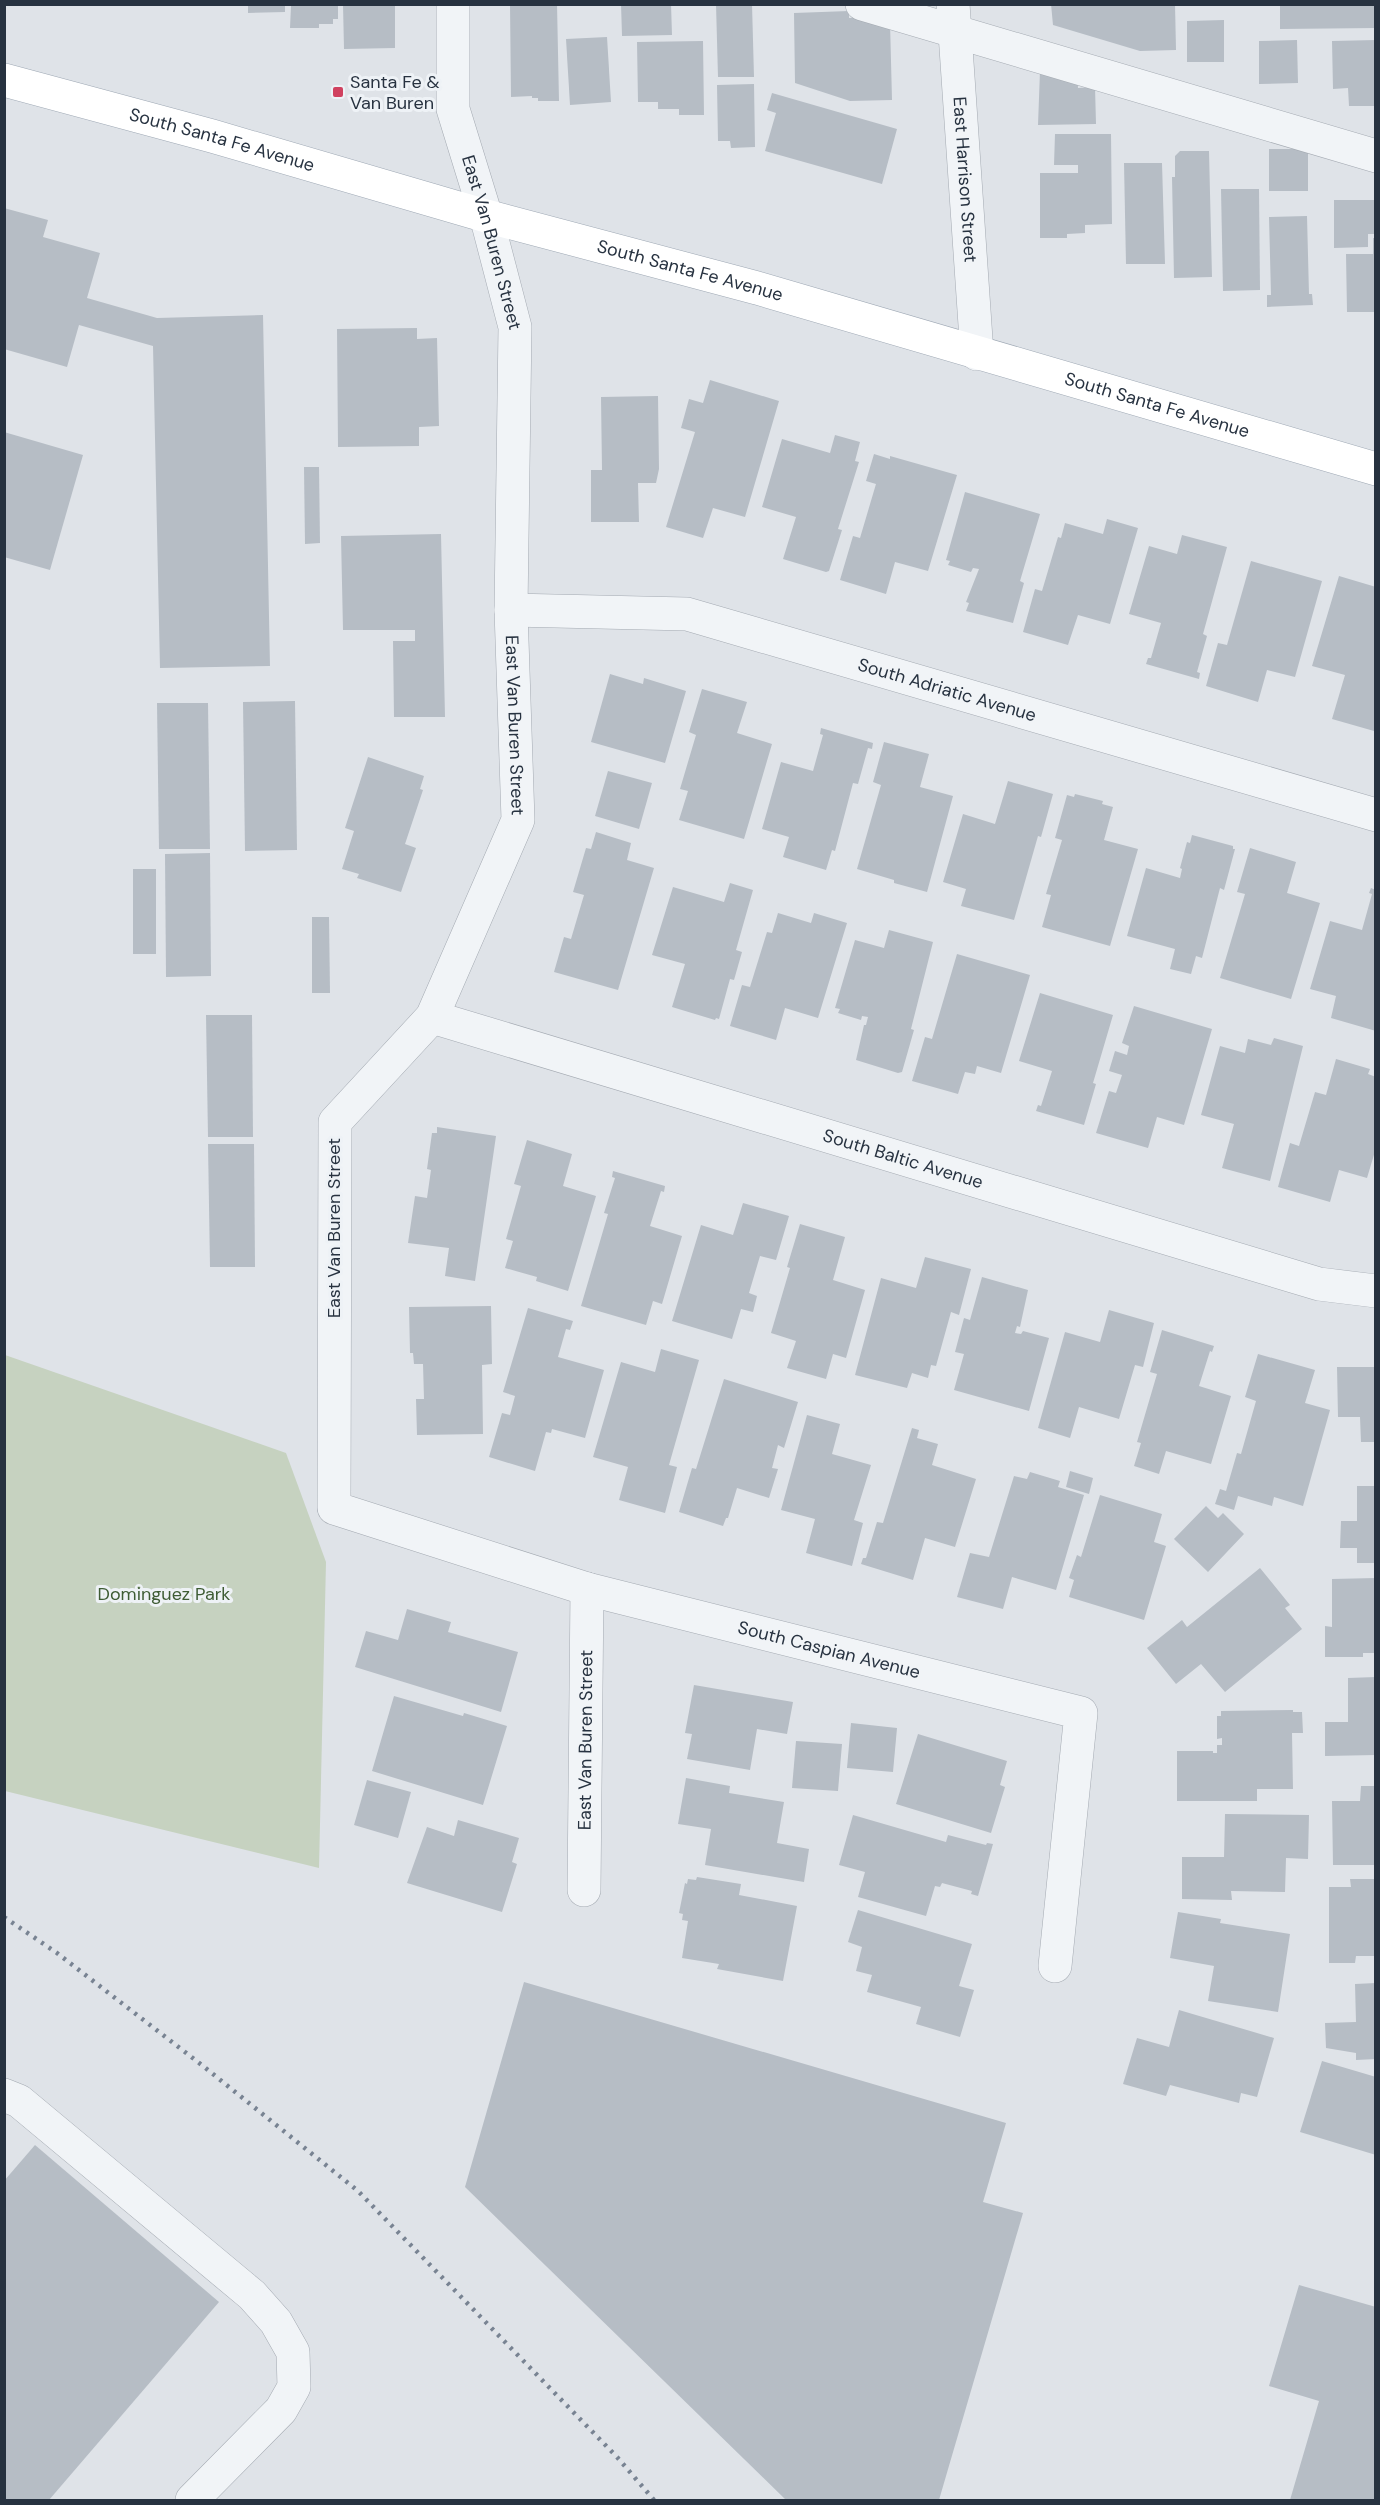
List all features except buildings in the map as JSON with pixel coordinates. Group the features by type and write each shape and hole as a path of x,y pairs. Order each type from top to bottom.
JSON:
{"main road":[{"name":"South Santa Fe Avenue","path":"4,80 212,136 486,216 756,288 1376,469"}],"street":[{"name":"East Van Buren Street","path":"334,1508 334,1122 432,1017 518,820 511,610 515,327 486,216 453,109 453,4"},
{"path":"862,4 953,19 1376,156"},
{"name":"East Harrison Street","path":"953,19 977,354"},
{"name":"South Adriatic Avenue","path":"511,610 687,614 1376,815"},
{"name":"South Baltic Avenue","path":"432,1017 1319,1284 1376,1291"},
{"name":"South Caspian Avenue","path":"334,1508 587,1589 1082,1713 1055,1966"},
{"name":"East Van Buren Street","path":"584,1890 587,1589"},
{"path":"4,2095 19,2101 252,2295 276,2322 293,2352 294,2387 281,2410 192,2500"}],"green space":[{"name":"Dominguez Park","path":"5,1355 286,1453 326,1562 319,1868 5,1791"}],"railway":[{"path":"4,1917 57,1953 203,2066 358,2191 617,2457 654,2500"}],"place":[{"name":"Santa Fe & Van Buren","path":"338,92"}]}
